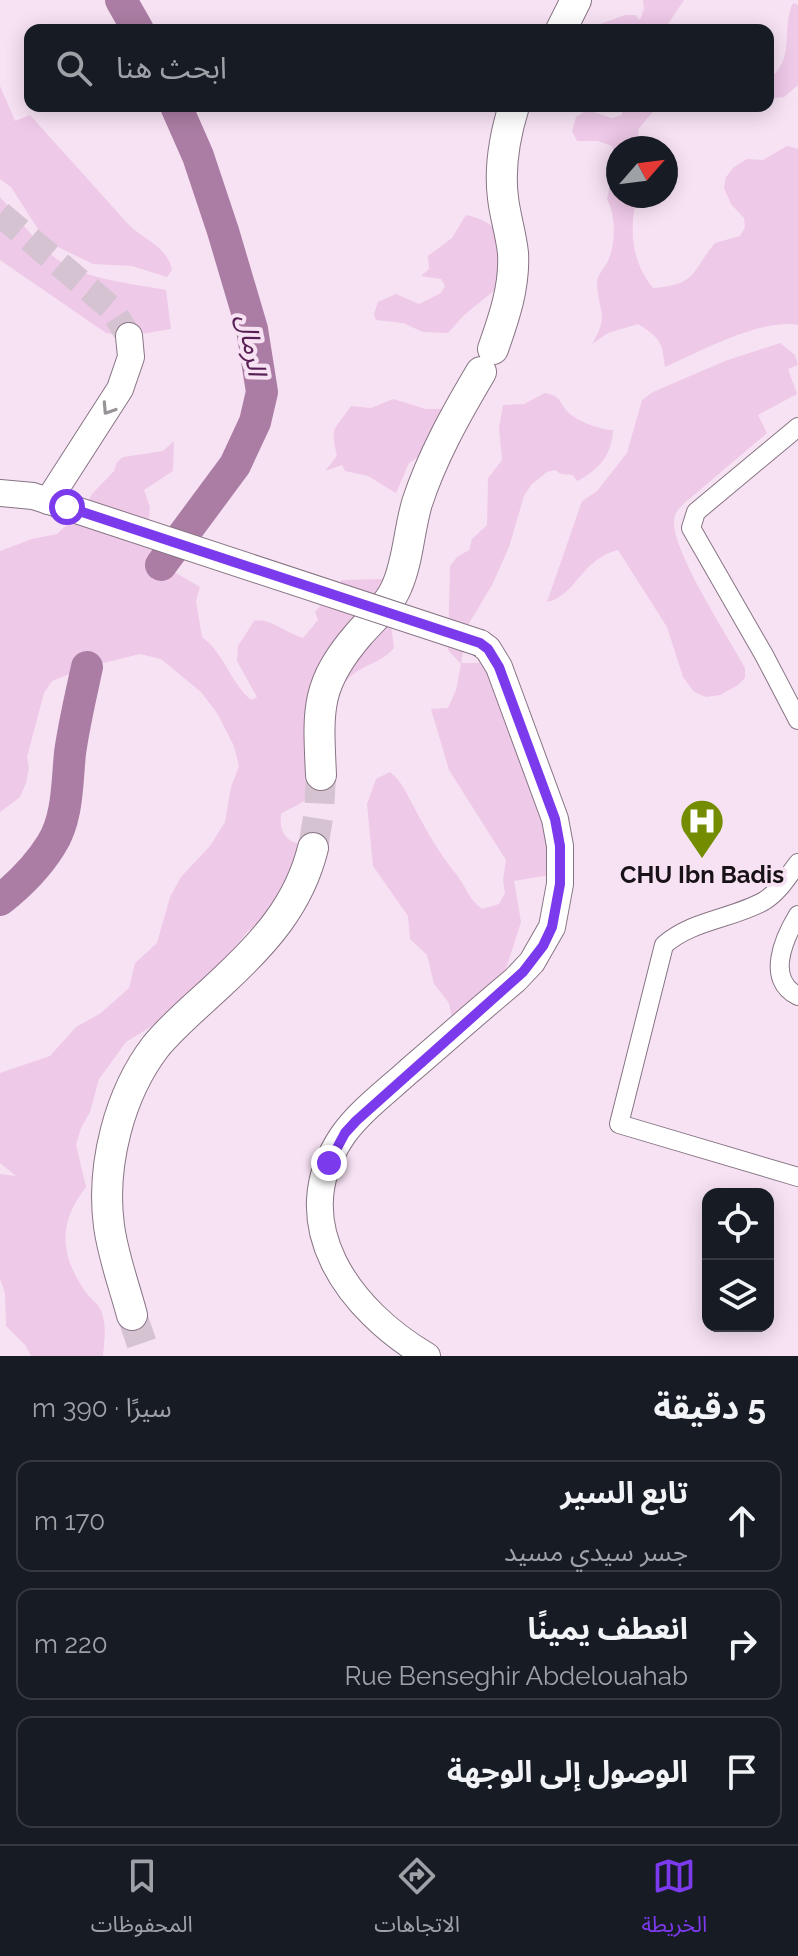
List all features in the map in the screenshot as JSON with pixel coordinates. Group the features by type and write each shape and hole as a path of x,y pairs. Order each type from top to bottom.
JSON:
{"main road":[{"path":"564,24 576,0"},
{"path":"321,775 320,707 330,672 339,657 392,596 402,571 417,503 435,456 487,360 507,303 513,250 502,197 501,167 513,112"},
{"path":"58,504 120,389 131,357 129,336"},
{"path":"0,493 17,493 58,504 480,643 488,649 499,667 555,819 560,854 558,905 552,927 532,962 515,980 356,1121 335,1149 325,1174 322,1215 328,1249 336,1270 368,1312 427,1356"},
{"path":"132,1315 112,1245 108,1204 110,1161 127,1099 158,1045 276,927 302,883 313,848"}],"street":[{"path":"798,427 696,512 691,528 798,720"},
{"path":"798,863 776,892 762,902 676,934 664,945 619,1124 798,1177"},
{"path":"798,915 785,937 779,959 783,980 790,993 798,996"}],"shaded area":[{"path":"643,0 684,0 668,24 600,24 625,15 635,15 640,20"},
{"path":"793,3 798,5 798,85 784,97 774,98 774,74 785,53"},
{"path":"0,86 15,121 30,115 128,224 165,255 172,270 167,277 132,266 93,264 43,237 11,187 0,179"},
{"path":"584,112 612,118 623,112 653,112 639,128 638,136 606,136 606,144 577,141 572,131 576,117"},
{"path":"787,146 798,149 798,325 766,326 749,331 665,367 659,341 638,324 608,333 592,344 601,326 597,280 611,254 614,238 610,208 635,208 633,232 636,256 653,288 678,284 692,275 715,243 740,236 745,227 744,218 731,204 724,188 726,177 734,167 747,159 763,160"},
{"path":"0,197 39,243 66,265 108,280 166,290 171,329 129,336 106,333 0,260"},
{"path":"466,215 490,225 501,240 503,261 500,286 464,315 448,333 423,332 403,323 376,320 374,314 378,302 396,294 419,304 441,293 445,286 441,279 421,276 429,269 428,256 452,238"},
{"path":"780,343 795,355 798,365 788,369 797,394 758,415 767,433 683,504 674,520 676,534 691,572 745,668 745,678 738,685 720,695 706,697 694,692 683,677 667,627 618,550 595,561 565,593 547,602 582,501 597,491 627,453 642,400 653,392 725,361"},
{"path":"545,393 558,398 578,419 613,430 610,447 598,467 577,481 573,475 555,470 547,472 531,485 524,496 509,547 492,585 468,625 461,663 479,663 476,653 484,661 546,820 550,875 514,881 521,922 504,975 452,1019 449,1003 434,984 427,955 410,939 408,916 373,866 367,804 376,779 390,772 402,784 434,843 473,900 482,909 499,904 505,893 506,860 449,770 431,709 448,708 456,690 461,664 448,650 450,566 469,550 472,539 487,525 488,478 502,460 499,428 503,405 524,404"},
{"path":"393,399 426,409 442,409 446,419 428,451 409,463 396,493 368,476 345,471 342,465 325,471 337,456 335,429 351,406 371,408"},
{"path":"174,441 173,471 144,490 150,507 148,526 162,565 200,587 196,601 202,637 216,651 251,700 257,697 237,661 238,646 254,621 271,623 303,638 318,620 315,612 342,580 385,579 394,648 346,681 322,668 309,795 281,814 284,835 302,844 274,912 248,931 170,1015 126,1042 99,1079 76,1145 86,1187 70,1214 66,1240 71,1266 104,1319 103,1356 31,1356 26,1346 6,1326 5,1293 0,1279 0,1174 16,1176 0,1163 0,1073 50,1056 76,1027 101,1013 129,988 135,963 157,943 170,897 181,877 210,846 225,822 231,787 239,766 234,746 217,713 201,692 161,659 140,654 87,667 52,681 44,693 27,757 29,768 26,783 20,797 0,812 0,551 57,534 84,509 92,494 123,457 163,451"}],"waterway":[{"name":"الرمال","path":"121,0 135,24"},
{"name":"الرمال","path":"161,565 235,465 255,422 262,392 252,329 223,231 198,156 179,112"},
{"path":"0,900 21,882 57,835 66,800 72,742 87,667"}],"tunnel":[{"path":"0,214 110,307 129,336"},
{"path":"313,848 321,775"},
{"path":"132,1315 146,1356"}],"place":[{"name":"CHU Ibn Badis","path":"702,860"}],"route":[{"path":"67,507 480,643 494,656 499,667 559,832 560,884 552,927 543,946 523,972 356,1121 345,1133 329,1163"}]}
